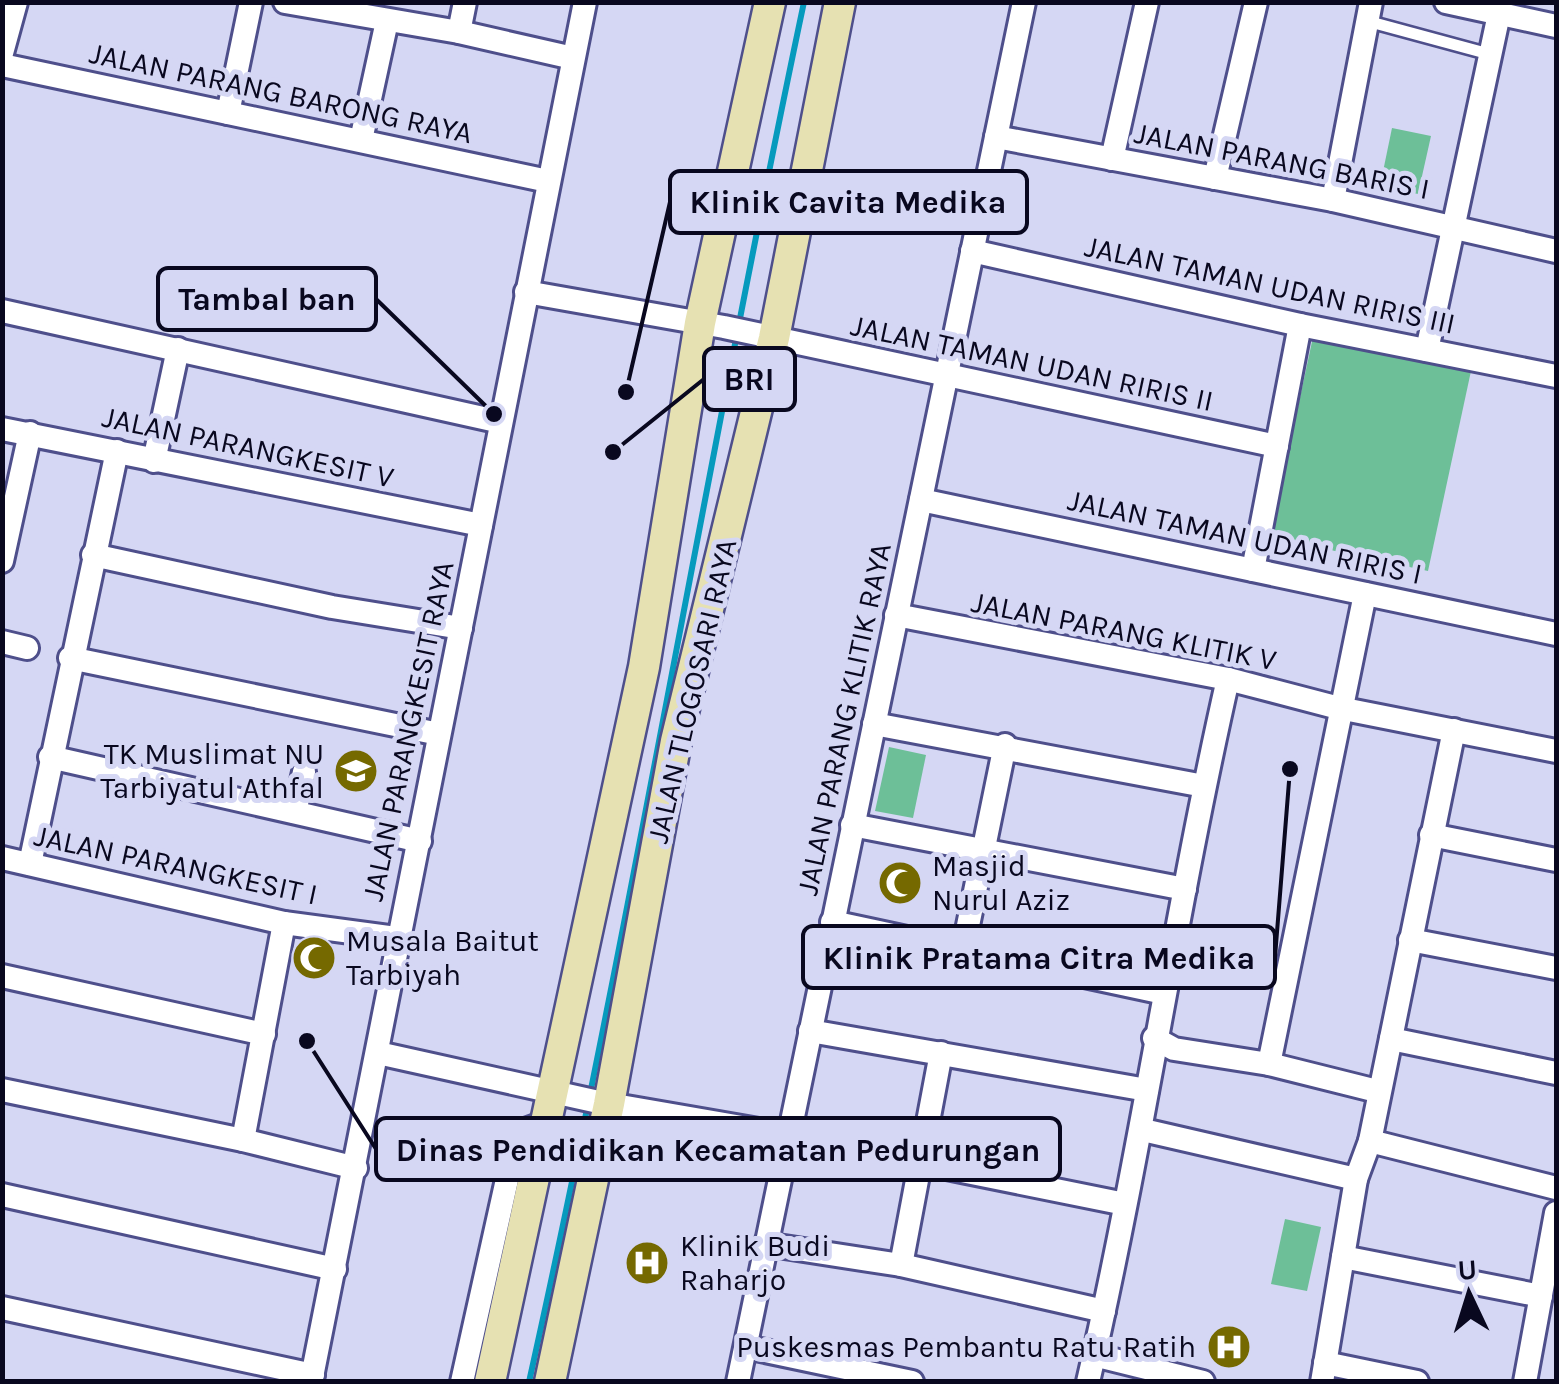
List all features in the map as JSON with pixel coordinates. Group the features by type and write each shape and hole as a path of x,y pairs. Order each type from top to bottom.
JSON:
{"street":[{"path":"2,53 16,2"},
{"path":"228,113 251,2"},
{"path":"285,2 344,7 387,21 458,32 573,58"},
{"path":"458,32 464,2"},
{"path":"2,311 501,422 585,2"},
{"name":"JALAN TLOGOSARI RAYA","path":"490,1382 542,1124 553,1092 644,667 712,325 770,2"},
{"name":"JALAN TLOGOSARI RAYA","path":"550,1382 676,742 840,2"},
{"name":"JALAN PARANG KLITIK RAYA","path":"738,1382 1024,2"},
{"path":"1112,159 1147,2"},
{"path":"1215,178 1256,2"},
{"path":"1446,2 1556,26"},
{"path":"1333,200 1369,12"},
{"path":"1427,350 1499,14"},
{"path":"361,140 387,21"},
{"name":"JALAN PARANG BARONG RAYA","path":"2,65 548,181"},
{"name":"JALAN PARANG BARIS I","path":"996,137 1333,200 1556,250"},
{"name":"JALAN TAMAN UDAN RIRIS III","path":"972,250 1300,325 1556,376"},
{"name":"JALAN TAMAN UDAN RIRIS II","path":"526,292 769,336 1277,446"},
{"path":"1253,570 1300,325"},
{"path":"154,461 178,349"},
{"name":"JALAN PARANGKESIT RAYA","path":"312,1378 501,422"},
{"name":"JALAN PARANGKESIT V","path":"2,429 481,525"},
{"path":"2,561 30,433"},
{"path":"30,864 116,451"},
{"name":"JALAN TAMAN UDAN RIRIS I","path":"920,500 1556,634"},
{"path":"93,555 332,608 461,628"},
{"path":"1269,1064 1365,594"},
{"name":"JALAN PARANG KLITIK V","path":"896,615 1228,679 1339,708 1556,751"},
{"path":"2,642 27,648"},
{"path":"70,658 439,734"},
{"path":"1088,1382 1143,1130 1154,1038 1228,679"},
{"path":"874,724 1005,745 1204,786"},
{"path":"1416,1382 1323,1372 1356,1179 1370,1140 1454,730"},
{"path":"963,950 1005,745"},
{"path":"50,758 420,841"},
{"path":"295,812 304,772"},
{"path":"852,826 1185,890"},
{"path":"1431,835 1556,860"},
{"name":"JALAN PARANGKESIT I","path":"2,858 284,923 396,938"},
{"path":"832,922 1164,993"},
{"path":"243,1140 284,923"},
{"path":"1410,940 1556,968"},
{"path":"2,976 264,1034"},
{"path":"810,1031 1147,1090"},
{"path":"1154,1038 1174,1049 1269,1064 1377,1091"},
{"path":"1391,1039 1556,1073"},
{"path":"378,1053 606,1103 788,1135"},
{"path":"900,1265 941,1053"},
{"path":"2,1090 243,1140 356,1168"},
{"path":"462,1382 516,1139 520,1132 542,1124"},
{"path":"1143,1130 1356,1179"},
{"path":"1370,1140 1556,1188"},
{"path":"922,1163 1125,1204"},
{"path":"2,1195 335,1269"},
{"path":"1525,1382 1556,1213"},
{"path":"765,1244 900,1265 1104,1311"},
{"path":"1343,1257 1541,1296"},
{"path":"2,1308 312,1378"},
{"path":"746,1347 912,1382"},
{"path":"1094,1355 1200,1381"}],"lane":[{"path":"1369,12 1489,54"}],"green space":[{"path":"1392,128 1431,136 1418,194 1380,186"},
{"path":"1313,337 1471,371 1428,571 1270,537"},
{"path":"889,747 926,755 913,818 875,811"},
{"path":"1285,1219 1321,1227 1307,1291 1271,1284"}],"waterway":[{"path":"529,1382 601,1038 804,2"}],"place":[{"name":"Klinik Cavita Medika","path":"626,392"},
{"name":"Tambal ban","path":"494,414"},
{"name":"BRI","path":"613,452"},
{"name":"Klinik Pratama Citra Medika","path":"1290,769"},
{"name":"TK Muslimat NU Tarbiyatul Athfal","path":"356,771"},
{"name":"Masjid Nurul Aziz","path":"900,883"},
{"name":"Musala Baitut Tarbiyah","path":"314,958"},
{"name":"Dinas Pendidikan Kecamatan Pedurungan","path":"307,1041"},
{"name":"Klinik Budi Raharjo","path":"647,1263"},
{"name":"Puskesmas Pembantu Ratu Ratih","path":"1229,1347"}]}
